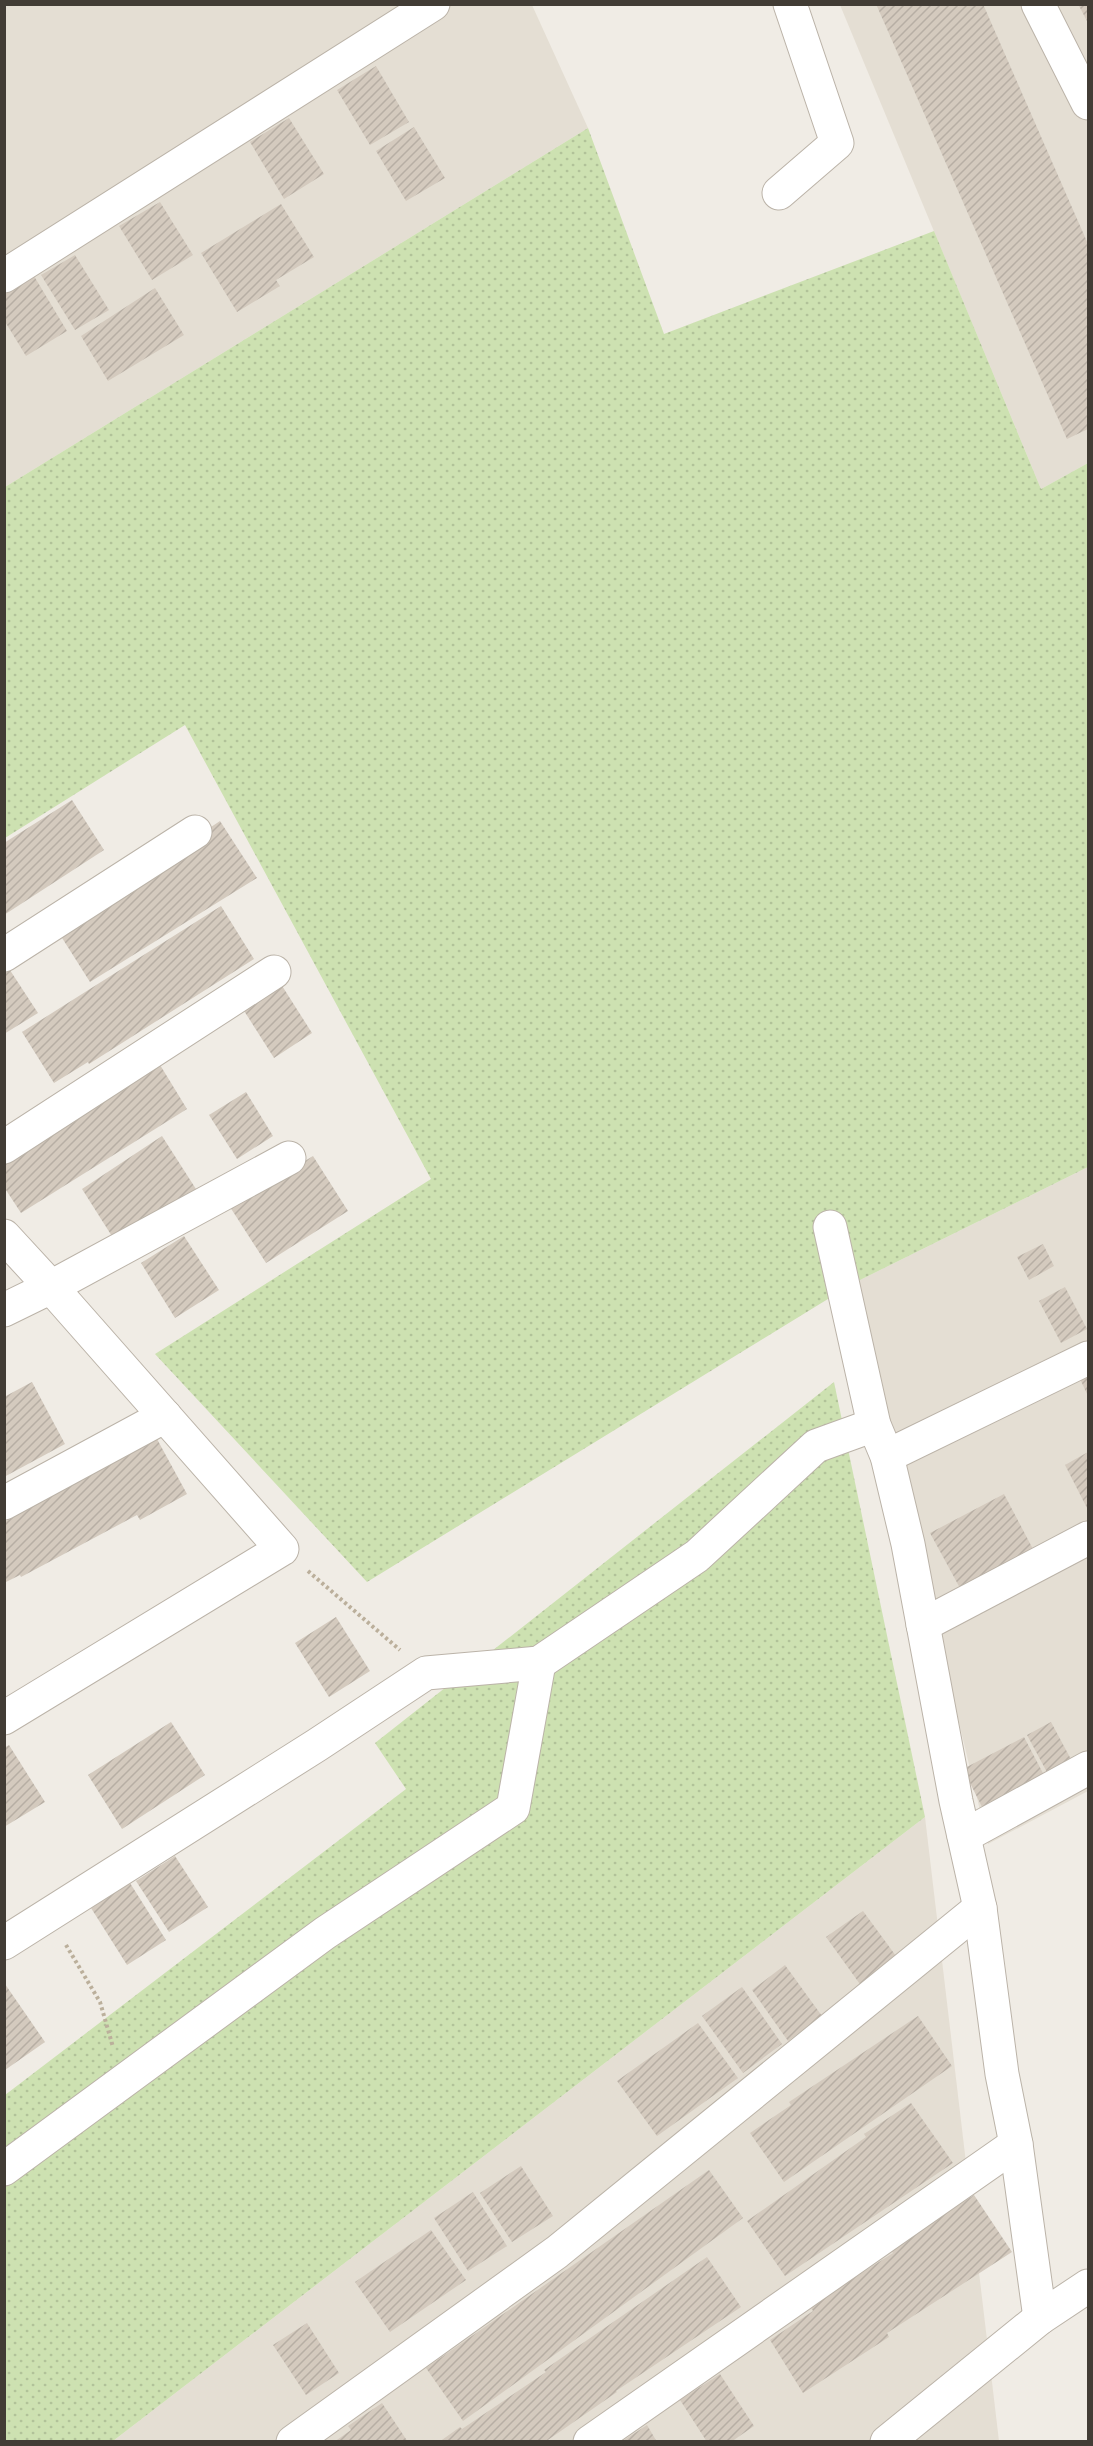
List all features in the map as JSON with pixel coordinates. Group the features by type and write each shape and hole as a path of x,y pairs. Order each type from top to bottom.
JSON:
{"street":[{"path":"4,276 433,4"},
{"path":"779,193 837,143 790,4"},
{"path":"1038,4 1089,103"},
{"path":"4,955 195,831"},
{"path":"4,1147 274,972"},
{"path":"4,1310 51,1287 289,1158"},
{"path":"830,1227 874,1425 886,1456 908,1544 980,1908 1002,2074 1016,2144 1040,2318"},
{"path":"4,1236 282,1549 4,1718"},
{"path":"886,1456 1089,1358"},
{"path":"4,1503 165,1416"},
{"path":"4,1943 317,1745 426,1672 539,1663 697,1556 816,1446 874,1425"},
{"path":"923,1625 1089,1538"},
{"path":"4,2169 325,1933 513,1808 539,1663"},
{"path":"964,1836 1089,1768"},
{"path":"293,2442 557,2252 980,1908"},
{"path":"590,2442 1016,2144"},
{"path":"887,2442 1040,2318 1089,2286"}],"path":[{"path":"282,1549 426,1672"},
{"path":"49,1915 100,2002 123,2082"}],"shaded area":[{"path":"5,5 532,5 588,128 5,487"},
{"path":"840,5 1088,5 1088,463 1041,489"},
{"path":"1088,1167 1088,1791 988,1844 854,1283"},
{"path":"925,1817 999,2441 113,2441"}],"green space":[{"path":"588,128 664,334 934,231 1041,489 1088,463 1088,1167 854,1283 367,1582 155,1354 431,1179 185,725 5,838 5,487"},
{"path":"834,1382 925,1817 113,2441 5,2442 5,2095 406,1789 375,1743"}],"building":[{"path":"876,4 983,4 1088,244 1088,429 1067,439"},
{"path":"1078,4 1088,4 1088,23"},
{"path":"376,66 409,122 370,145 337,90"},
{"path":"289,118 324,174 284,199 250,142"},
{"path":"414,127 445,178 406,201 376,151"},
{"path":"160,202 193,255 152,280 119,226"},
{"path":"281,204 314,257 276,280 280,286 237,312 201,253"},
{"path":"75,255 109,310 75,330 41,275"},
{"path":"34,276 67,331 26,356 4,320 4,295"},
{"path":"155,288 184,335 108,381 81,336"},
{"path":"72,800 104,850 4,915 4,843"},
{"path":"220,821 257,878 90,982 57,930"},
{"path":"221,906 254,959 89,1064 88,1062 54,1083 22,1032"},
{"path":"4,961 38,1013 4,1034"},
{"path":"279,981 312,1033 274,1058 241,1006"},
{"path":"157,1060 187,1109 21,1213 4,1187 4,1158"},
{"path":"246,1092 273,1136 237,1159 209,1115"},
{"path":"162,1136 196,1189 115,1241 82,1189"},
{"path":"313,1156 348,1211 266,1263 230,1207"},
{"path":"184,1236 219,1290 175,1318 141,1263"},
{"path":"1043,1244 1054,1266 1029,1280 1017,1257"},
{"path":"1065,1287 1087,1329 1061,1343 1039,1301"},
{"path":"1088,1374 1088,1396 1080,1379"},
{"path":"32,1382 65,1444 4,1477 4,1397"},
{"path":"157,1439 187,1494 140,1520 137,1515 21,1577 20,1575 4,1583 4,1522"},
{"path":"1088,1452 1088,1510 1065,1465"},
{"path":"1004,1494 1034,1551 961,1590 930,1533"},
{"path":"336,1617 370,1671 329,1697 295,1643"},
{"path":"171,1722 205,1775 122,1829 88,1775"},
{"path":"1051,1722 1073,1763 1049,1776 1027,1735"},
{"path":"1024,1737 1045,1777 983,1809 963,1769"},
{"path":"9,1745 45,1802 4,1827 4,1748"},
{"path":"175,1856 208,1907 169,1932 136,1881"},
{"path":"130,1883 166,1940 127,1965 91,1908"},
{"path":"863,1911 899,1960 862,1987 826,1937"},
{"path":"785,1965 822,2016 788,2041 752,1990"},
{"path":"5,1984 45,2042 5,2070"},
{"path":"742,1987 782,2044 743,2073 702,2016"},
{"path":"918,2016 952,2066 784,2182 750,2133 791,2105 789,2102"},
{"path":"698,2023 738,2078 657,2136 617,2081"},
{"path":"911,2103 953,2163 785,2276 747,2221 866,2137 864,2134"},
{"path":"521,2166 553,2216 512,2242 480,2193"},
{"path":"709,2170 743,2218 463,2421 426,2368"},
{"path":"473,2192 507,2246 468,2271 434,2218"},
{"path":"974,2195 1012,2252 887,2333 889,2337 803,2393 770,2340 813,2311 810,2306 893,2253 890,2249"},
{"path":"431,2230 466,2280 390,2332 355,2282"},
{"path":"707,2257 741,2307 545,2442 439,2442 546,2372 544,2370"},
{"path":"307,2323 339,2373 306,2395 273,2345"},
{"path":"720,2374 754,2426 731,2442 707,2442 680,2400"},
{"path":"382,2403 408,2442 334,2442 351,2430 348,2426"},
{"path":"647,2425 657,2442 621,2442"}]}
